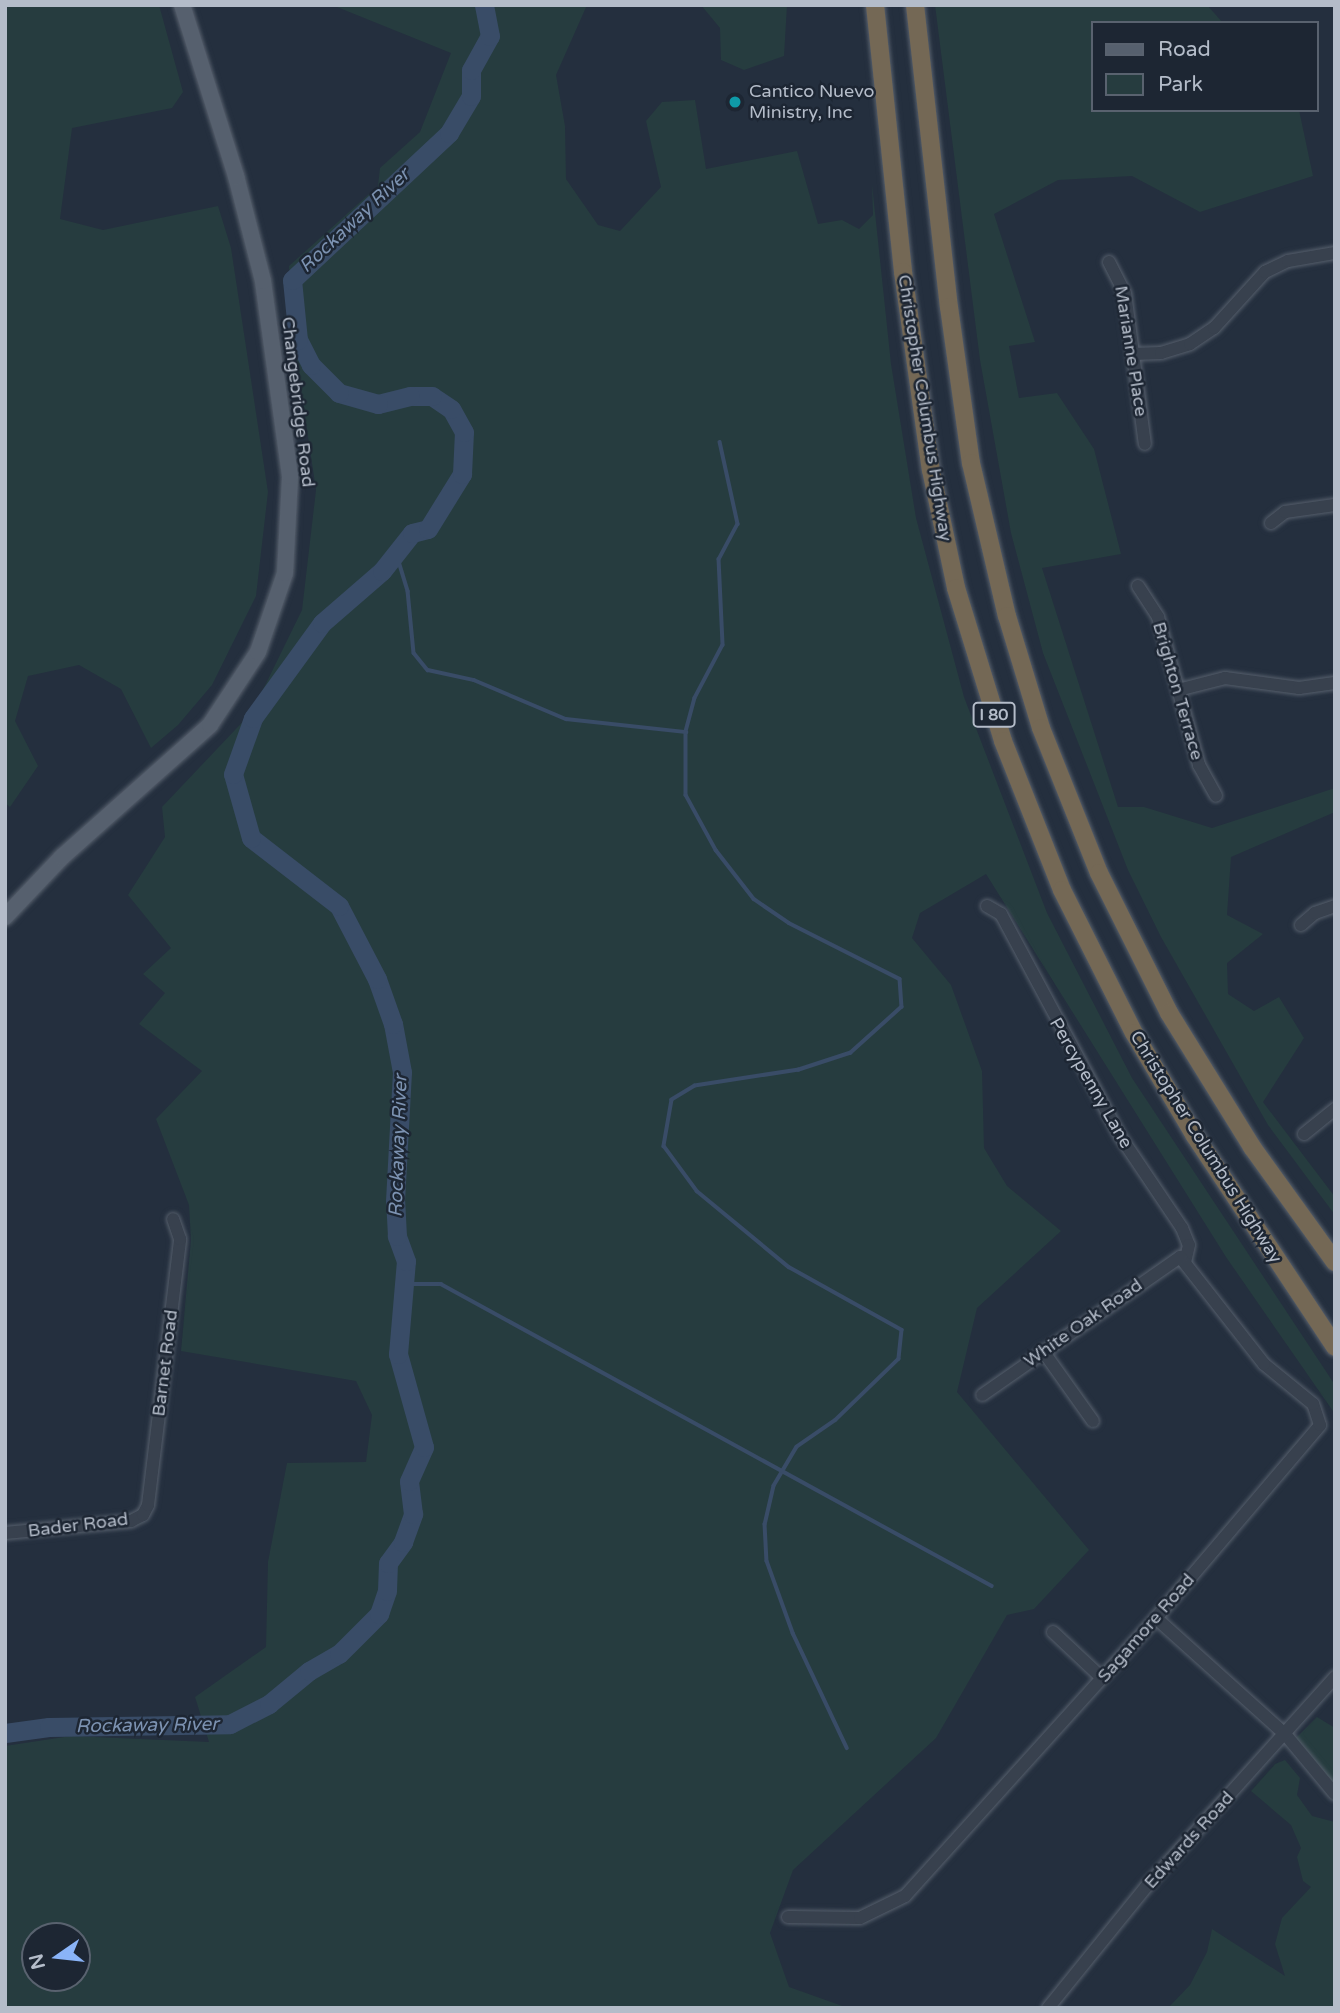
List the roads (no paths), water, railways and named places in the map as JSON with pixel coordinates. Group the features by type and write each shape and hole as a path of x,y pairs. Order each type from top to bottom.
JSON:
{"highway":[{"name":"Christopher Columbus Highway","path":"875,5 905,286 931,470 956,588 1003,741 1056,877 1134,1033 1195,1136 1335,1347"},
{"name":"Christopher Columbus Highway","path":"915,5 948,307 971,463 1000,591 1041,728 1099,873 1163,1002 1244,1136 1335,1262"}],"main road":[{"name":"Changebridge Road","path":"5,917 62,857 210,725 258,652 285,573 290,476 263,281 236,176 182,5"}],"street":[{"path":"1133,354 1161,353 1190,344 1214,328 1265,272 1288,261 1335,253"},
{"name":"Marianne Place","path":"1109,262 1125,293 1145,444"},
{"path":"1271,523 1285,512 1335,505"},
{"name":"Brighton Terrace","path":"1138,586 1158,617 1199,765 1216,796"},
{"path":"1178,690 1225,678 1299,688 1335,683"},
{"name":"Percypenny Lane","path":"987,906 1001,914 1120,1136 1182,1228 1189,1245 1185,1262"},
{"path":"1301,925 1314,913 1335,906"},
{"path":"1304,1134 1335,1109"},
{"name":"Barnet Road","path":"146,1508 180,1239 173,1219"},
{"name":"White Oak Road","path":"982,1395 1163,1267 1180,1257 1185,1262"},
{"name":"Sagamore Road","path":"788,1917 860,1917 905,1896 1156,1618 1320,1424 1313,1405 1264,1364 1185,1262"},
{"path":"1044,1351 1093,1422"},
{"name":"Bader Road","path":"5,1533 131,1521 146,1508"},
{"path":"1156,1618 1285,1734 1335,1794"},
{"path":"1053,1632 1102,1678"},
{"name":"Edwards Road","path":"1048,2008 1146,1887 1335,1677"}],"waterway":[{"name":"Rockaway River","path":"5,1733 49,1727 230,1724 269,1704 309,1671 339,1654 379,1614 387,1591 388,1563 403,1542 413,1514 409,1481 424,1447 398,1354 406,1261 397,1236 395,1201 402,1072 393,1024 377,979 339,906 251,838 233,774 253,718 322,623 382,571 412,533 428,529 462,474 464,432 451,409 432,396 410,396 378,404 339,393 311,365 298,340 292,280 449,133 471,96 471,70 490,36 484,5"},
{"path":"720,442 738,524 719,559 723,645 695,698 686,732 686,795 716,850 754,899 789,923 900,979 902,1007 851,1053 799,1070 695,1086 672,1100 664,1146 697,1191 789,1267 902,1330 899,1359 836,1420 797,1447 774,1486 765,1524 767,1561 793,1633 847,1748"},
{"path":"397,555 408,591 414,653 428,670 474,680 566,719 686,732"},
{"path":"406,1284 441,1284 992,1586"}],"place":[{"name":"Cantico Nuevo Ministry, Inc","path":"735,102"}]}
